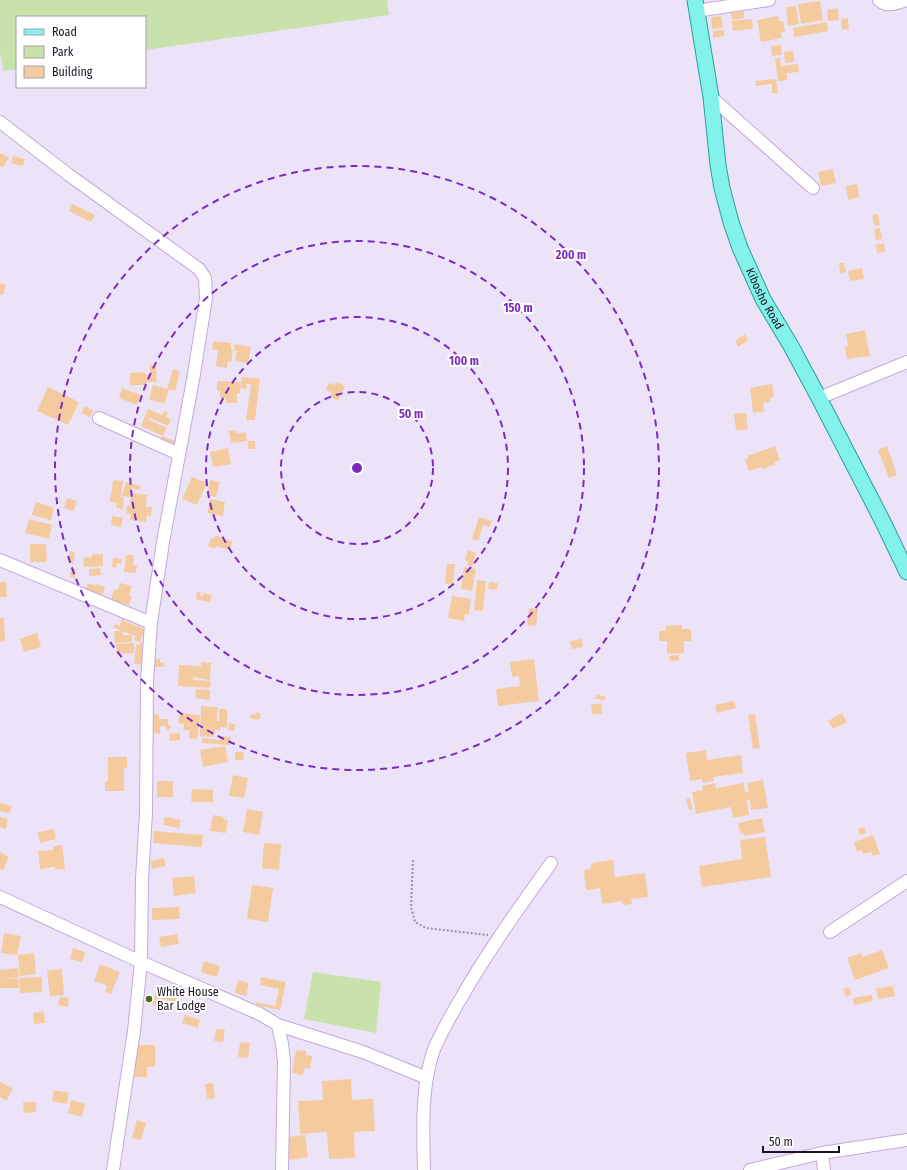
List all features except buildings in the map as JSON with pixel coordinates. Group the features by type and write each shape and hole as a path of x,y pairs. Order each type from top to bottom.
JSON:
{"main road":[{"name":"Kibosho Road","path":"695,5 711,97 718,165 722,188 740,248 762,299 791,346 820,398 907,572"}],"street":[{"path":"695,5 769,0"},
{"path":"879,0 882,3 891,5 907,0"},
{"path":"711,97 813,188"},
{"path":"0,122 69,175 199,269 205,278 206,298 194,374 163,542 150,624 147,681 146,813 142,878 142,962 134,1031 113,1170"},
{"path":"820,398 907,362"},
{"path":"99,418 179,454"},
{"path":"0,560 150,624"},
{"path":"424,1170 425,1087 433,1052 443,1029 499,936 551,863"},
{"path":"830,932 907,881"},
{"path":"0,897 260,1014 278,1025 363,1052 427,1078"},
{"path":"278,1025 284,1062 282,1170"},
{"path":"750,1170 822,1153 907,1140"},
{"path":"822,1153 824,1170"}],"path":[{"path":"413,860 411,907 415,922 426,928 499,936"}],"green space":[{"path":"0,0 387,0 389,15 146,50 146,16 16,16 16,69 3,71 0,51"},
{"path":"313,972 381,982 376,1033 304,1019"}],"place":[{"name":"White House Bar Lodge","path":"149,999"}]}
